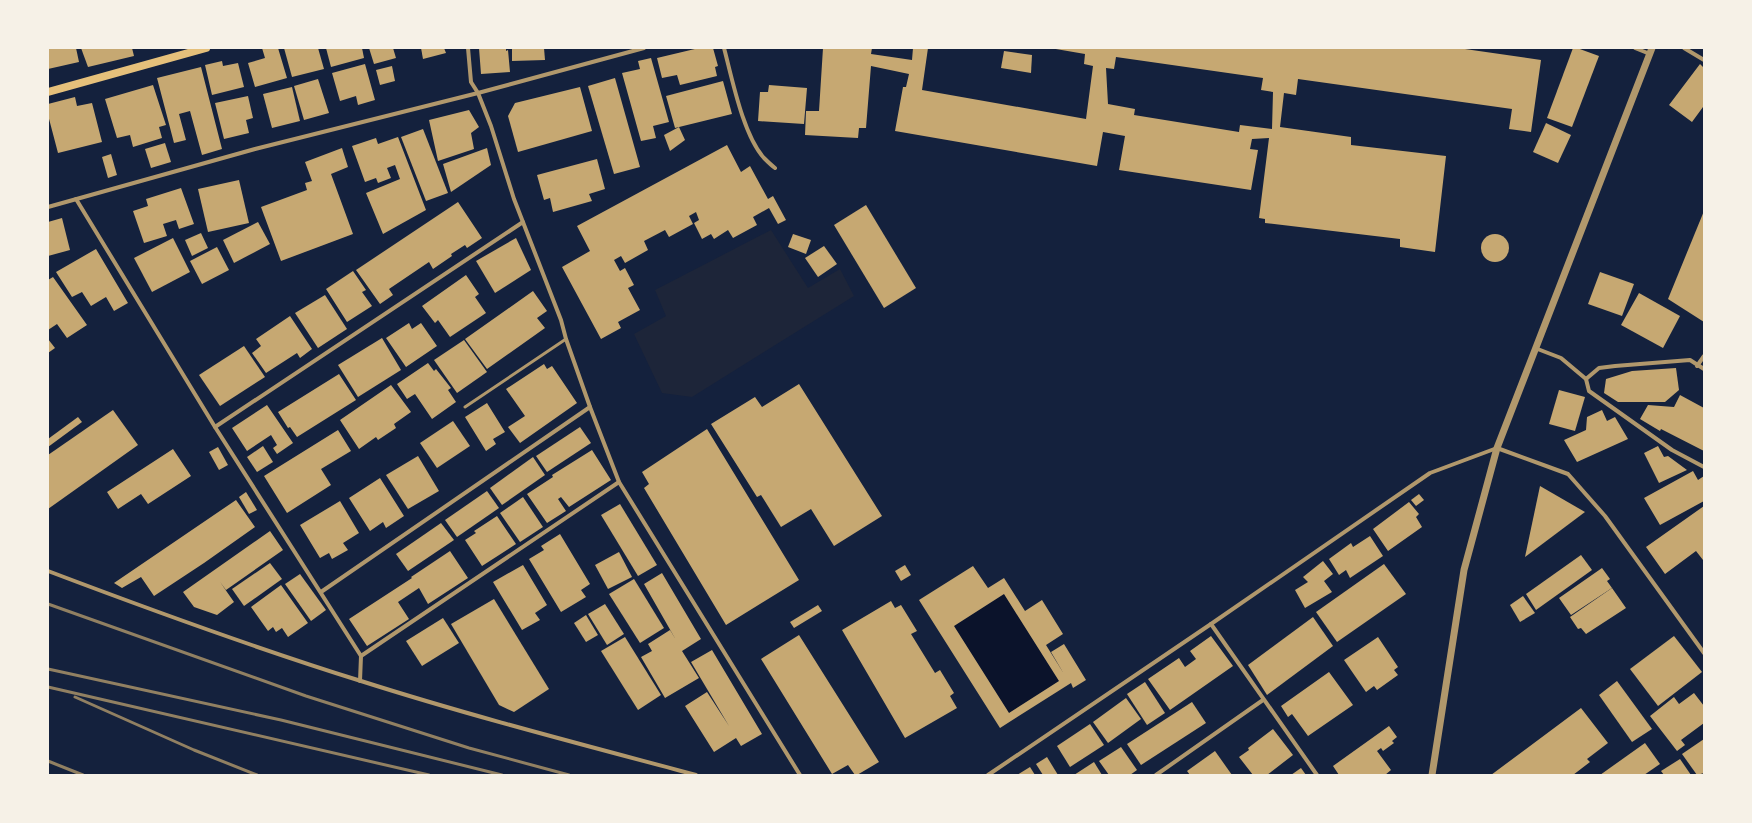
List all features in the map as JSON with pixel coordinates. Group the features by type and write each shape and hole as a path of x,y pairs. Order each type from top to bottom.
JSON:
{"main road":[{"path":"48,92 206,48"}],"street":[{"path":"468,48 471,82 478,93 491,126 514,199 561,320 566,339 590,407 619,482 800,775"},
{"path":"48,207 255,148 478,93 644,48"},
{"path":"724,48 741,110 752,139 763,157 775,168"},
{"path":"1432,775 1464,570 1497,448 1651,51 1635,48"},
{"path":"1684,48 1704,60"},
{"path":"76,199 215,427 361,656 360,681"},
{"path":"215,427 523,222"},
{"path":"1535,348 1561,358 1586,379 1589,391 1672,450 1704,467"},
{"path":"1697,366 1704,356"},
{"path":"1586,379 1599,368 1615,366 1690,360 1697,366 1704,369"},
{"path":"321,592 590,407"},
{"path":"988,775 1430,473 1497,448 1568,474 1605,516 1704,653"},
{"path":"361,656 619,482"},
{"path":"48,571 167,616 360,681 476,716 696,775"},
{"path":"1211,624 1317,775"},
{"path":"1156,775 1263,700"}],"lane":[{"path":"465,407 566,339"}],"shaded area":[{"path":"771,230 808,288 840,269 854,296 692,397 662,393 634,334 666,316 655,290"},
{"path":"1004,594 1059,681 1009,713 954,626"}],"building":[{"path":"48,48 76,48 79,62 48,69"},
{"path":"81,48 132,48 134,56 88,67"},
{"path":"262,48 278,48 287,78 255,87 248,63 265,58"},
{"path":"284,48 318,48 324,69 292,77"},
{"path":"326,48 362,48 364,58 331,67"},
{"path":"369,48 393,48 396,58 374,64"},
{"path":"421,48 444,48 446,53 423,59"},
{"path":"479,48 506,48 506,51 508,50 510,72 481,74"},
{"path":"512,48 544,48 545,60 512,61"},
{"path":"699,48 713,48 718,66 715,67 717,76 680,85 677,75 662,78 657,58"},
{"path":"823,48 872,48 871,54 912,60 913,48 928,48 922,90 1086,119 1093,66 1084,64 1085,54 1050,48 1458,48 1541,60 1531,132 1509,129 1512,109 1298,79 1296,95 1284,93 1280,127 1351,137 1351,145 1446,156 1435,252 1400,247 1400,239 1265,223 1265,219 1259,218 1269,138 1252,139 1250,149 1258,150 1251,190 1119,170 1125,136 1103,132 1097,166 895,131 903,87 906,87 909,74 871,66 866,128 859,128 858,138 805,135 806,111 819,111","holes":["1116,57 1263,78 1261,90 1273,92 1272,129 1240,125 1239,132 1134,115 1135,109 1108,104 1106,68 1114,69"]},
{"path":"1573,48 1599,56 1572,127 1547,118"},
{"path":"1004,51 1032,55 1031,73 1001,68"},
{"path":"651,58 669,122 653,126 656,138 641,141 622,73 640,69 638,61"},
{"path":"222,61 223,66 238,63 244,87 212,95 205,65"},
{"path":"365,64 375,100 358,105 356,96 340,101 332,73"},
{"path":"1700,64 1704,68 1704,108 1703,107 1692,122 1669,105"},
{"path":"392,66 395,81 380,85 376,70"},
{"path":"201,67 222,149 202,155 190,111 179,114 186,140 174,143 157,78"},
{"path":"615,78 640,167 614,174 588,86"},
{"path":"318,79 329,113 304,120 294,86"},
{"path":"723,81 732,114 675,128 666,96"},
{"path":"153,85 166,125 159,127 162,138 133,147 130,135 117,138 105,99"},
{"path":"769,85 807,88 804,124 758,121 760,92 768,92"},
{"path":"292,87 300,121 272,128 263,94"},
{"path":"580,87 592,131 518,152 508,116 515,103"},
{"path":"248,96 253,118 246,120 249,133 224,139 215,103"},
{"path":"75,97 77,106 92,103 102,142 58,153 48,115 48,104"},
{"path":"469,110 479,127 471,133 474,149 438,161 429,120"},
{"path":"1546,123 1571,135 1558,163 1533,152"},
{"path":"679,127 685,140 670,151 664,135"},
{"path":"423,129 448,193 426,201 401,137"},
{"path":"398,137 426,210 383,234 366,193 400,179 395,165 387,168 391,178 378,183 376,178 365,182 352,146 376,138 378,144"},
{"path":"165,143 171,162 151,168 145,149"},
{"path":"727,145 741,172 750,166 768,199 773,196 786,220 778,224 769,208 753,217 757,225 733,238 728,230 714,239 711,234 702,239 694,223 699,220 696,212 689,216 693,224 669,237 665,230 644,241 648,250 625,263 621,256 614,260 620,271 625,268 634,285 628,288 640,310 618,322 621,328 601,339 562,267 590,251 577,226"},
{"path":"342,148 348,167 331,174 353,234 281,261 261,207 307,190 305,183 312,181 305,162"},
{"path":"487,148 491,165 451,192 443,164"},
{"path":"111,154 117,175 108,178 102,157"},
{"path":"597,159 605,189 589,194 592,201 553,212 550,198 544,200 537,175"},
{"path":"239,180 249,223 208,232 198,189"},
{"path":"181,188 194,224 179,229 176,220 163,224 167,236 144,243 133,211 148,206 146,199"},
{"path":"458,202 482,238 467,248 465,245 433,269 429,262 389,289 393,295 380,304 356,270"},
{"path":"866,205 916,288 884,308 834,225"},
{"path":"1704,211 1704,322 1668,299"},
{"path":"62,218 70,250 48,256 48,222"},
{"path":"258,222 270,244 234,263 223,240"},
{"path":"201,233 208,248 192,256 185,240"},
{"path":"793,234 811,240 806,254 788,247"},
{"path":"1495,234 1505,238 1509,248 1505,258 1495,262 1485,258 1481,248 1485,238"},
{"path":"173,238 190,272 152,292 134,258"},
{"path":"516,238 531,270 495,293 476,261"},
{"path":"824,246 837,264 818,277 805,258"},
{"path":"217,247 229,270 202,284 190,261"},
{"path":"96,249 128,303 114,311 106,297 91,306 82,292 72,297 56,272"},
{"path":"353,271 366,290 362,292 372,306 347,322 326,289"},
{"path":"1600,272 1634,284 1622,316 1588,304"},
{"path":"466,275 479,294 475,297 486,313 450,337 438,320 435,323 422,306"},
{"path":"53,277 87,325 67,338 57,324 48,330 48,280"},
{"path":"533,291 547,311 537,318 545,328 487,369 465,339"},
{"path":"1639,293 1680,316 1663,348 1621,325"},
{"path":"325,295 347,329 318,348 295,313"},
{"path":"290,316 312,349 300,358 297,353 266,373 252,353 261,346 256,339"},
{"path":"409,323 412,329 421,323 437,346 406,367 386,338"},
{"path":"382,338 401,370 358,397 338,365"},
{"path":"48,339 55,348 48,353"},
{"path":"464,340 487,372 457,393 434,360"},
{"path":"244,346 265,377 220,406 199,375"},
{"path":"428,363 434,371 436,369 451,388 448,390 456,402 432,419 415,394 407,399 397,384"},
{"path":"544,364 547,369 552,366 577,403 520,443 508,427 525,416 506,389"},
{"path":"1676,368 1679,390 1665,402 1618,402 1604,393 1606,379 1632,371"},
{"path":"339,374 356,400 297,437 290,427 288,428 278,412"},
{"path":"799,384 882,516 834,546 811,509 781,527 761,495 757,497 711,424 755,397 762,407"},
{"path":"391,385 411,412 394,424 396,428 378,440 376,437 359,449 340,420"},
{"path":"1559,390 1585,397 1575,431 1549,424"},
{"path":"1680,395 1704,408 1704,451 1661,429 1660,431 1640,419 1648,405 1674,407"},
{"path":"487,403 505,432 493,439 496,444 486,451 465,417"},
{"path":"267,405 293,443 277,454 273,448 277,445 271,435 247,451 232,428"},
{"path":"113,410 138,445 48,509 48,455"},
{"path":"1602,410 1607,421 1615,417 1628,439 1577,462 1564,440 1586,430 1587,417"},
{"path":"78,417 82,422 48,447 48,439"},
{"path":"453,421 470,446 437,468 420,443"},
{"path":"580,427 591,443 547,472 536,456"},
{"path":"707,429 799,580 726,625 644,488 649,484 642,472"},
{"path":"338,430 351,451 321,469 331,485 287,513 264,476"},
{"path":"263,446 273,462 257,472 247,457"},
{"path":"1658,446 1664,457 1668,456 1687,470 1659,483 1644,453"},
{"path":"218,447 228,465 219,470 209,452"},
{"path":"173,449 191,476 148,504 141,494 118,509 107,492"},
{"path":"592,450 611,480 569,507 561,497 558,499 566,511 547,523 527,494 553,477 552,475"},
{"path":"418,456 439,491 408,509 386,475"},
{"path":"533,457 545,475 502,505 490,488"},
{"path":"1693,471 1698,480 1704,476 1704,501 1660,525 1644,498"},
{"path":"380,478 404,516 386,528 383,522 370,531 349,498"},
{"path":"1540,486 1585,512 1525,557"},
{"path":"487,491 499,508 457,537 445,520"},
{"path":"246,492 257,510 249,514 239,497"},
{"path":"1419,494 1424,500 1416,506 1411,500"},
{"path":"523,497 543,527 520,542 500,513"},
{"path":"236,500 255,527 204,563 154,596 141,577 122,588 114,583"},
{"path":"340,501 359,533 343,543 348,550 332,559 329,553 320,558 300,525"},
{"path":"1409,502 1419,514 1416,517 1422,527 1388,551 1373,529"},
{"path":"620,504 657,565 638,576 601,515"},
{"path":"1704,506 1704,559 1703,560 1696,551 1665,574 1646,547"},
{"path":"497,516 516,544 482,566 465,540 476,533 474,531"},
{"path":"441,523 454,540 408,571 396,554"},
{"path":"270,531 283,550 226,590 220,582 234,602 217,615 194,607 183,592"},
{"path":"560,534 590,584 581,590 586,597 561,612 529,559 544,550 541,546"},
{"path":"1370,536 1383,556 1350,578 1346,570 1339,575 1329,559 1351,543 1353,547"},
{"path":"450,551 468,578 428,604 419,588 398,602 409,619 367,646 349,619"},
{"path":"619,552 632,577 608,589 595,565"},
{"path":"1581,555 1592,570 1536,610 1526,594"},
{"path":"1323,561 1333,574 1324,581 1332,592 1305,608 1295,590 1308,582 1303,577"},
{"path":"270,563 282,579 244,606 232,589"},
{"path":"1384,564 1406,594 1337,642 1316,612"},
{"path":"523,565 547,605 535,613 540,620 522,630 493,582"},
{"path":"905,565 911,575 901,581 895,571"},
{"path":"973,566 988,588 1004,578 1025,611 1042,600 1063,634 1046,645 1064,674 1051,652 1064,644 1086,680 1073,688 1071,683 1000,728 919,600","holes":["1004,594 1059,681 1009,713 954,626"]},
{"path":"1602,568 1610,579 1607,581 1612,588 1571,615 1559,598"},
{"path":"662,573 701,639 682,651 699,678 665,698 641,657 652,651 648,644 670,630 676,640 644,584"},
{"path":"300,574 326,610 311,621 285,584"},
{"path":"634,579 664,628 640,643 609,594"},
{"path":"281,585 308,623 288,637 282,628 276,632 273,627 268,631 251,607"},
{"path":"1612,588 1626,608 1586,634 1581,628 1578,629 1570,617"},
{"path":"1523,596 1535,613 1520,622 1510,605"},
{"path":"494,599 549,689 514,712 499,705 451,624"},
{"path":"891,601 895,608 901,605 917,631 911,634 935,673 940,670 954,693 950,696 957,708 905,738 842,630"},
{"path":"605,604 624,634 607,645 588,614"},
{"path":"818,605 822,611 794,628 790,622"},
{"path":"586,615 598,635 586,642 574,623"},
{"path":"1313,617 1333,646 1267,695 1248,665"},
{"path":"443,618 459,643 422,666 406,641"},
{"path":"799,635 879,762 857,775 855,775 848,765 832,774 761,659"},
{"path":"1211,636 1233,666 1170,710 1148,679 1179,658 1185,667 1196,659 1190,651"},
{"path":"1674,636 1702,672 1658,706 1630,669"},
{"path":"625,637 661,695 638,710 601,651"},
{"path":"1378,637 1398,667 1394,670 1398,675 1377,690 1374,686 1366,692 1344,660"},
{"path":"712,650 762,734 741,746 736,738 714,752 685,706 707,692 729,726 691,662"},
{"path":"1329,672 1353,705 1308,736 1292,714 1288,717 1281,706"},
{"path":"1617,681 1652,729 1632,742 1599,695"},
{"path":"1145,682 1165,713 1147,725 1127,694"},
{"path":"1694,693 1704,706 1704,723 1681,740 1685,745 1677,751 1650,716 1674,697 1679,704"},
{"path":"1126,698 1141,719 1108,743 1093,722"},
{"path":"1192,702 1206,723 1141,765 1127,744"},
{"path":"1581,708 1608,743 1587,759 1590,762 1573,775 1491,775"},
{"path":"1090,724 1104,745 1070,767 1057,746"},
{"path":"1389,726 1397,737 1392,741 1394,743 1383,751 1381,748 1377,751 1391,770 1385,775 1339,775 1333,766"},
{"path":"1273,729 1293,755 1267,775 1253,775 1239,757 1249,750 1248,748"},
{"path":"1704,739 1704,773 1697,775 1682,754"},
{"path":"1645,743 1660,764 1644,775 1600,775"},
{"path":"1121,747 1137,770 1130,775 1109,775 1099,761"},
{"path":"1215,751 1232,775 1190,775 1187,771"},
{"path":"1047,757 1058,775 1043,775 1036,764"},
{"path":"1680,759 1691,775 1664,775 1661,771"},
{"path":"1094,762 1102,775 1074,775"},
{"path":"1030,767 1035,775 1017,775"},
{"path":"1301,768 1306,775 1291,775"}],"railway":[{"path":"48,604 306,696 469,748 569,775"},
{"path":"48,669 281,720 502,775"},
{"path":"48,687 429,775"},
{"path":"75,697 194,750 257,775"},
{"path":"48,761 83,775"}]}
